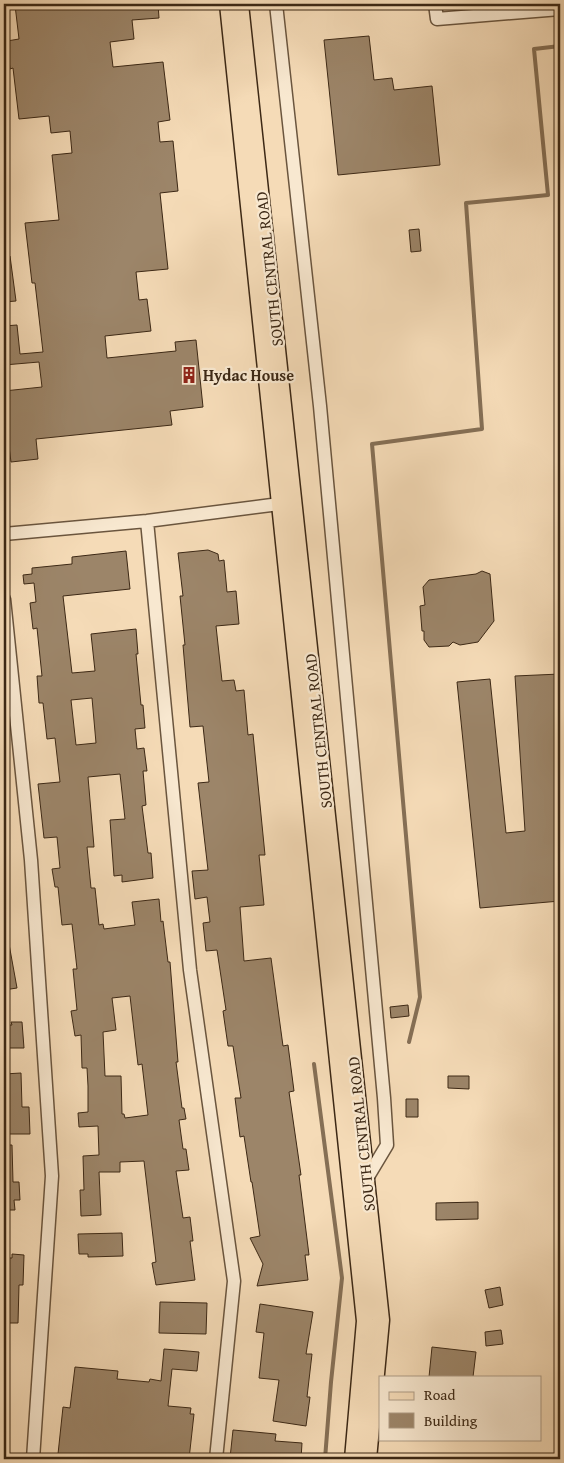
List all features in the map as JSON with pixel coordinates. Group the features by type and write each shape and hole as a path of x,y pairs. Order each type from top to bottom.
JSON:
{"main road":[{"name":"SOUTH CENTRAL ROAD","path":"228,4 381,1320 368,1459"},
{"name":"SOUTH CENTRAL ROAD","path":"240,4 365,1321 353,1459"}],"street":[{"path":"276,4 320,406 384,1098 387,1145 366,1180"},
{"path":"435,4 437,19 560,9"},
{"path":"4,534 147,521 286,504"},
{"path":"147,521 190,970 234,1281 216,1459"},
{"path":"4,599 32,860 52,1176 34,1459"}],"building":[{"path":"158,4 159,18 132,20 134,39 110,42 113,67 163,62 170,120 158,122 160,142 173,141 178,191 160,193 168,269 136,272 139,300 147,299 151,331 105,336 107,358 176,351 175,342 196,340 203,407 170,411 172,425 36,439 38,459 11,462 7,431 4,432 4,391 42,387 39,362 4,365 4,326 17,325 20,354 43,352 35,283 32,283 25,223 59,220 52,155 72,153 70,131 51,133 49,116 19,119 13,68 10,69 7,41 19,39 15,5"},
{"path":"369,36 374,80 392,78 394,90 432,86 440,165 338,175 324,40"},
{"path":"419,229 421,251 411,252 409,230"},
{"path":"4,256 10,256 16,301 4,302"},
{"path":"208,550 218,554 219,561 224,560 227,592 236,591 239,624 216,626 222,681 234,680 236,691 244,690 248,735 253,734 265,855 259,855 264,905 240,907 244,961 271,958 283,1046 288,1045 294,1091 289,1092 301,1175 299,1175 309,1255 305,1255 308,1280 257,1286 263,1264 250,1238 260,1236 244,1136 240,1137 235,1098 241,1098 233,1046 228,1046 223,1011 226,1010 217,950 206,951 203,923 210,922 207,897 195,899 192,871 208,870 198,783 209,782 203,726 190,727 180,596 183,596 178,553"},
{"path":"126,551 130,589 63,596 72,673 95,671 91,634 136,629 138,654 136,654 145,728 135,729 137,749 144,748 147,771 143,771 146,805 142,806 148,853 151,853 153,878 122,882 122,875 114,876 110,820 125,819 120,774 88,777 94,847 87,847 91,888 95,888 99,925 103,924 104,929 135,925 132,902 159,899 161,922 163,921 168,962 170,962 178,1062 176,1062 182,1108 184,1108 186,1119 179,1120 183,1149 186,1149 189,1170 176,1171 183,1218 190,1217 193,1241 190,1241 195,1280 156,1285 152,1263 156,1262 144,1161 120,1162 120,1172 99,1172 101,1215 81,1216 80,1190 84,1190 83,1156 99,1155 98,1126 79,1127 78,1113 88,1112 88,1086 87,1068 82,1068 81,1035 75,1036 71,1011 77,1010 73,969 77,969 72,924 62,925 58,887 55,887 52,869 60,868 57,837 44,838 38,784 60,782 55,738 47,739 43,703 39,703 37,676 42,676 37,628 33,629 30,603 36,602 34,583 24,584 23,575 32,574 32,568 72,564 72,557","holes":["92,698 96,743 76,745 71,700","130,996 138,1065 142,1064 148,1115 125,1118 124,1114 122,1114 121,1076 105,1076 103,1032 116,1030 112,998"]},
{"path":"482,571 490,574 494,621 478,642 460,645 453,642 449,646 429,647 424,640 424,631 422,631 420,606 425,605 423,587 429,580 476,574"},
{"path":"560,674 560,901 480,908 457,682 490,679 506,833 525,831 515,676"},
{"path":"9,944 17,988 4,990 4,945"},
{"path":"408,1005 409,1016 391,1018 390,1007"},
{"path":"11,1022 22,1022 24,1048 4,1048 4,1025 12,1025"},
{"path":"21,1073 22,1107 29,1107 30,1134 4,1134 4,1074"},
{"path":"448,1076 469,1076 469,1089 448,1088"},
{"path":"406,1099 418,1099 418,1117 406,1117"},
{"path":"4,1145 12,1145 13,1182 19,1182 20,1200 14,1200 15,1210 4,1210"},
{"path":"478,1202 478,1219 436,1220 436,1203"},
{"path":"122,1233 123,1256 88,1257 88,1254 79,1254 78,1234"},
{"path":"12,1254 24,1255 23,1285 19,1285 18,1323 4,1323 4,1258 12,1258"},
{"path":"500,1287 503,1305 489,1308 485,1290"},
{"path":"160,1302 207,1303 206,1334 159,1333"},
{"path":"260,1304 313,1312 306,1354 312,1354 307,1397 310,1397 306,1426 273,1421 279,1380 259,1378 264,1333 256,1332"},
{"path":"501,1330 503,1344 486,1346 485,1332"},
{"path":"432,1347 476,1352 473,1376 429,1376"},
{"path":"164,1349 199,1352 197,1371 172,1369 168,1406 191,1408 190,1414 194,1414 189,1459 106,1459 58,1454 63,1407 70,1408 75,1367 118,1371 117,1379 149,1382 150,1379 161,1381"},
{"path":"233,1430 276,1434 275,1441 302,1443 301,1459 230,1458"}],"waterway":[{"path":"409,1042 420,997 372,444 482,429 466,203 548,195 534,49 560,46"},
{"path":"314,1064 342,1278 325,1459"}],"place":[{"name":"Hydac House","path":"189,375"}]}
